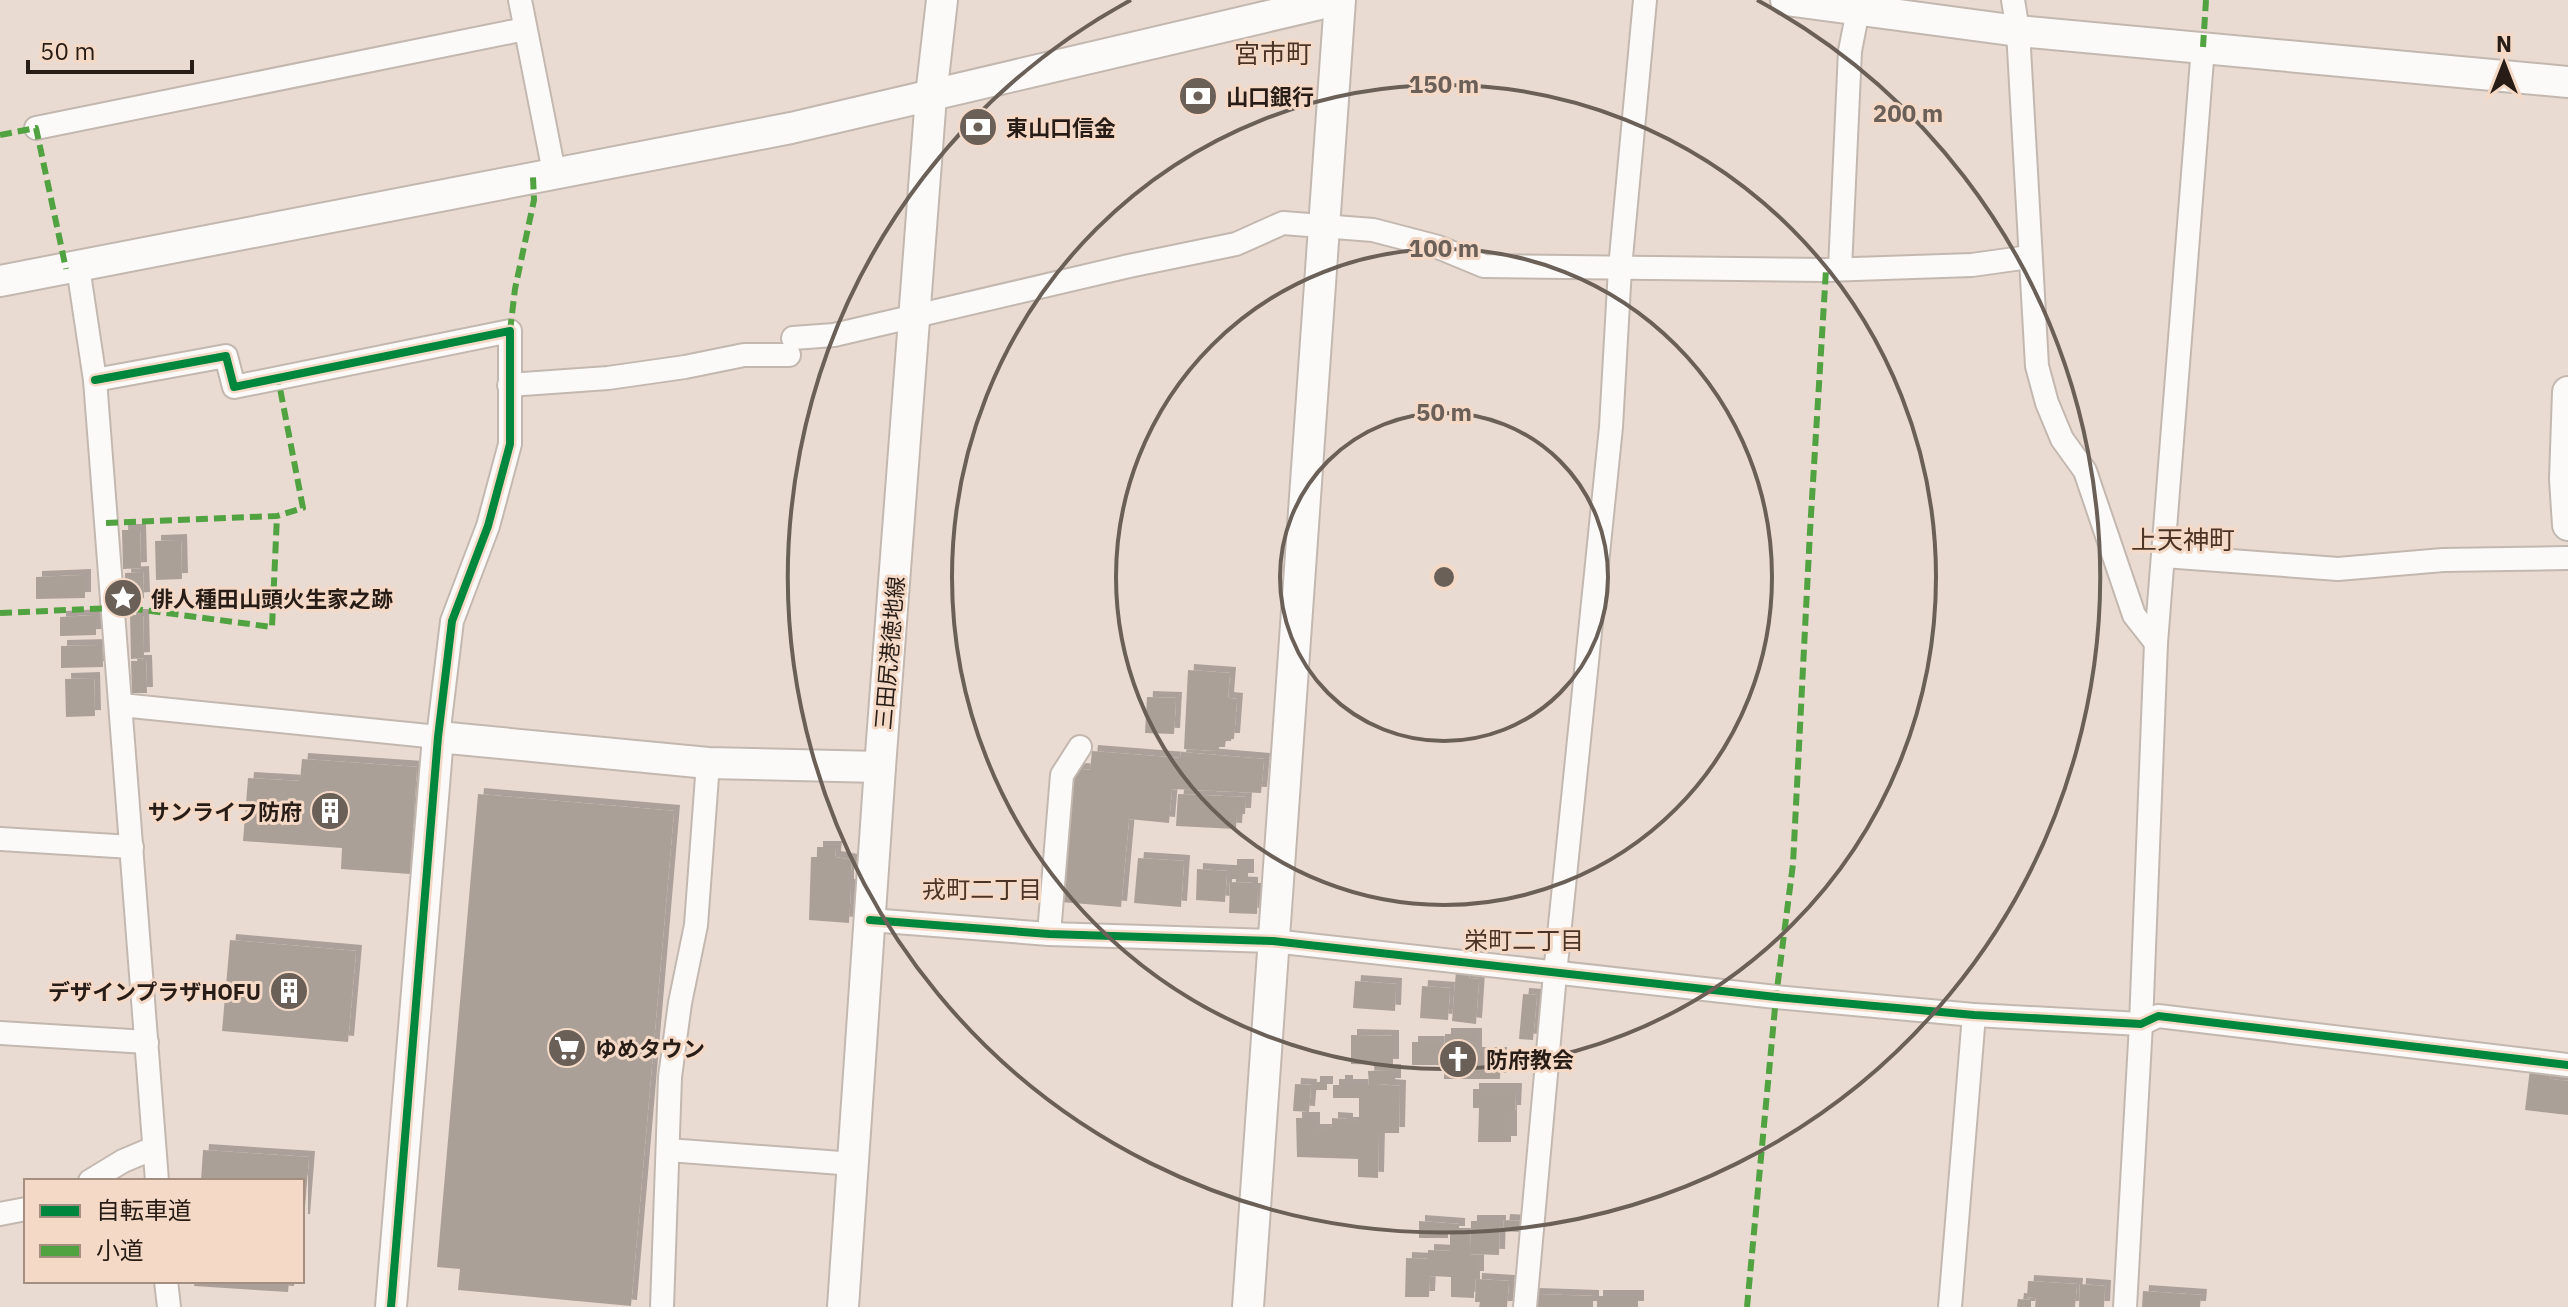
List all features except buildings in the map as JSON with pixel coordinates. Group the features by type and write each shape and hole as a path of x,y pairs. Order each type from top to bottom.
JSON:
{"street":[{"path":"520,0 554,172"},
{"name":"三田尻港徳地線","path":"843,1307 880,767 931,96 942,0"},
{"path":"0,281 791,128 1338,0 1325,227 1248,1307"},
{"path":"1525,1307 1555,974 1611,427 1620,268 1645,0"},
{"path":"1786,0 1860,4 2018,31 2568,82"},
{"path":"2013,0 2018,31 2037,366 2047,403 2062,439 2085,471 2134,615 2156,643"},
{"path":"1840,269 1850,51 1860,4"},
{"path":"36,128 525,29"},
{"path":"2125,1307 2141,1024 2156,643 2203,47"},
{"path":"509,385 608,378 685,367 791,346 1129,266 1236,244 1283,223 1373,230 1438,247 1484,266 1840,269 1972,265 2029,257"},
{"path":"78,267 95,380 157,1179"},
{"path":"95,380 226,356 234,387 510,331 510,444 488,526 452,621 438,737 391,1307"},
{"path":"2568,392 2565,479 2568,525"},
{"path":"2164,556 2338,569 2443,560 2568,558"},
{"path":"121,705 708,763 880,767"},
{"path":"1049,934 1062,775 1080,747"},
{"path":"662,1307 670,1077 680,1003 696,925 708,763"},
{"path":"0,839 132,847"},
{"path":"870,920 1049,934 1273,941 1555,974 1974,1015 2141,1024 2158,1016 2568,1065"},
{"path":"1950,1307 1974,1015"},
{"path":"0,1033 147,1042"},
{"path":"93,1179 123,1161 154,1148"},
{"path":"668,1150 854,1164"},
{"path":"0,1214 24,1209"},
{"path":"166,1283 169,1307"}],"marked path":[{"path":"2203,47 2206,0"},
{"path":"0,135 36,128 66,269"},
{"path":"510,331 515,289 534,200 533,177"},
{"path":"1747,1307 1776,997 1793,864 1826,270"},
{"path":"106,523 277,516 303,508 278,378"},
{"path":"113,606 272,627 277,516"},
{"path":"0,613 113,608"}],"cycle path":[{"path":"95,380 226,356 234,387 510,331 510,444 488,526 452,621 438,737 391,1307"},
{"path":"870,920 1049,934 1273,941 1776,997 1974,1015 2141,1024 2158,1016 2568,1065"}],"place":[{"name":"山口銀行","path":"1198,96"},
{"name":"東山口信金","path":"978,127"},
{"name":"俳人種田山頭火生家之跡","path":"123,598"},
{"name":"サンライフ防府","path":"330,811"},
{"name":"デザインプラザHOFU","path":"289,991"},
{"name":"ゆめタウン","path":"567,1048"},
{"name":"防府教会","path":"1458,1059"}],"district":[{"name":"宮市町","path":"1273,53"},
{"name":"上天神町","path":"2183,539"},
{"name":"戎町二丁目","path":"982,889"},
{"name":"栄町二丁目","path":"1524,940"}]}
